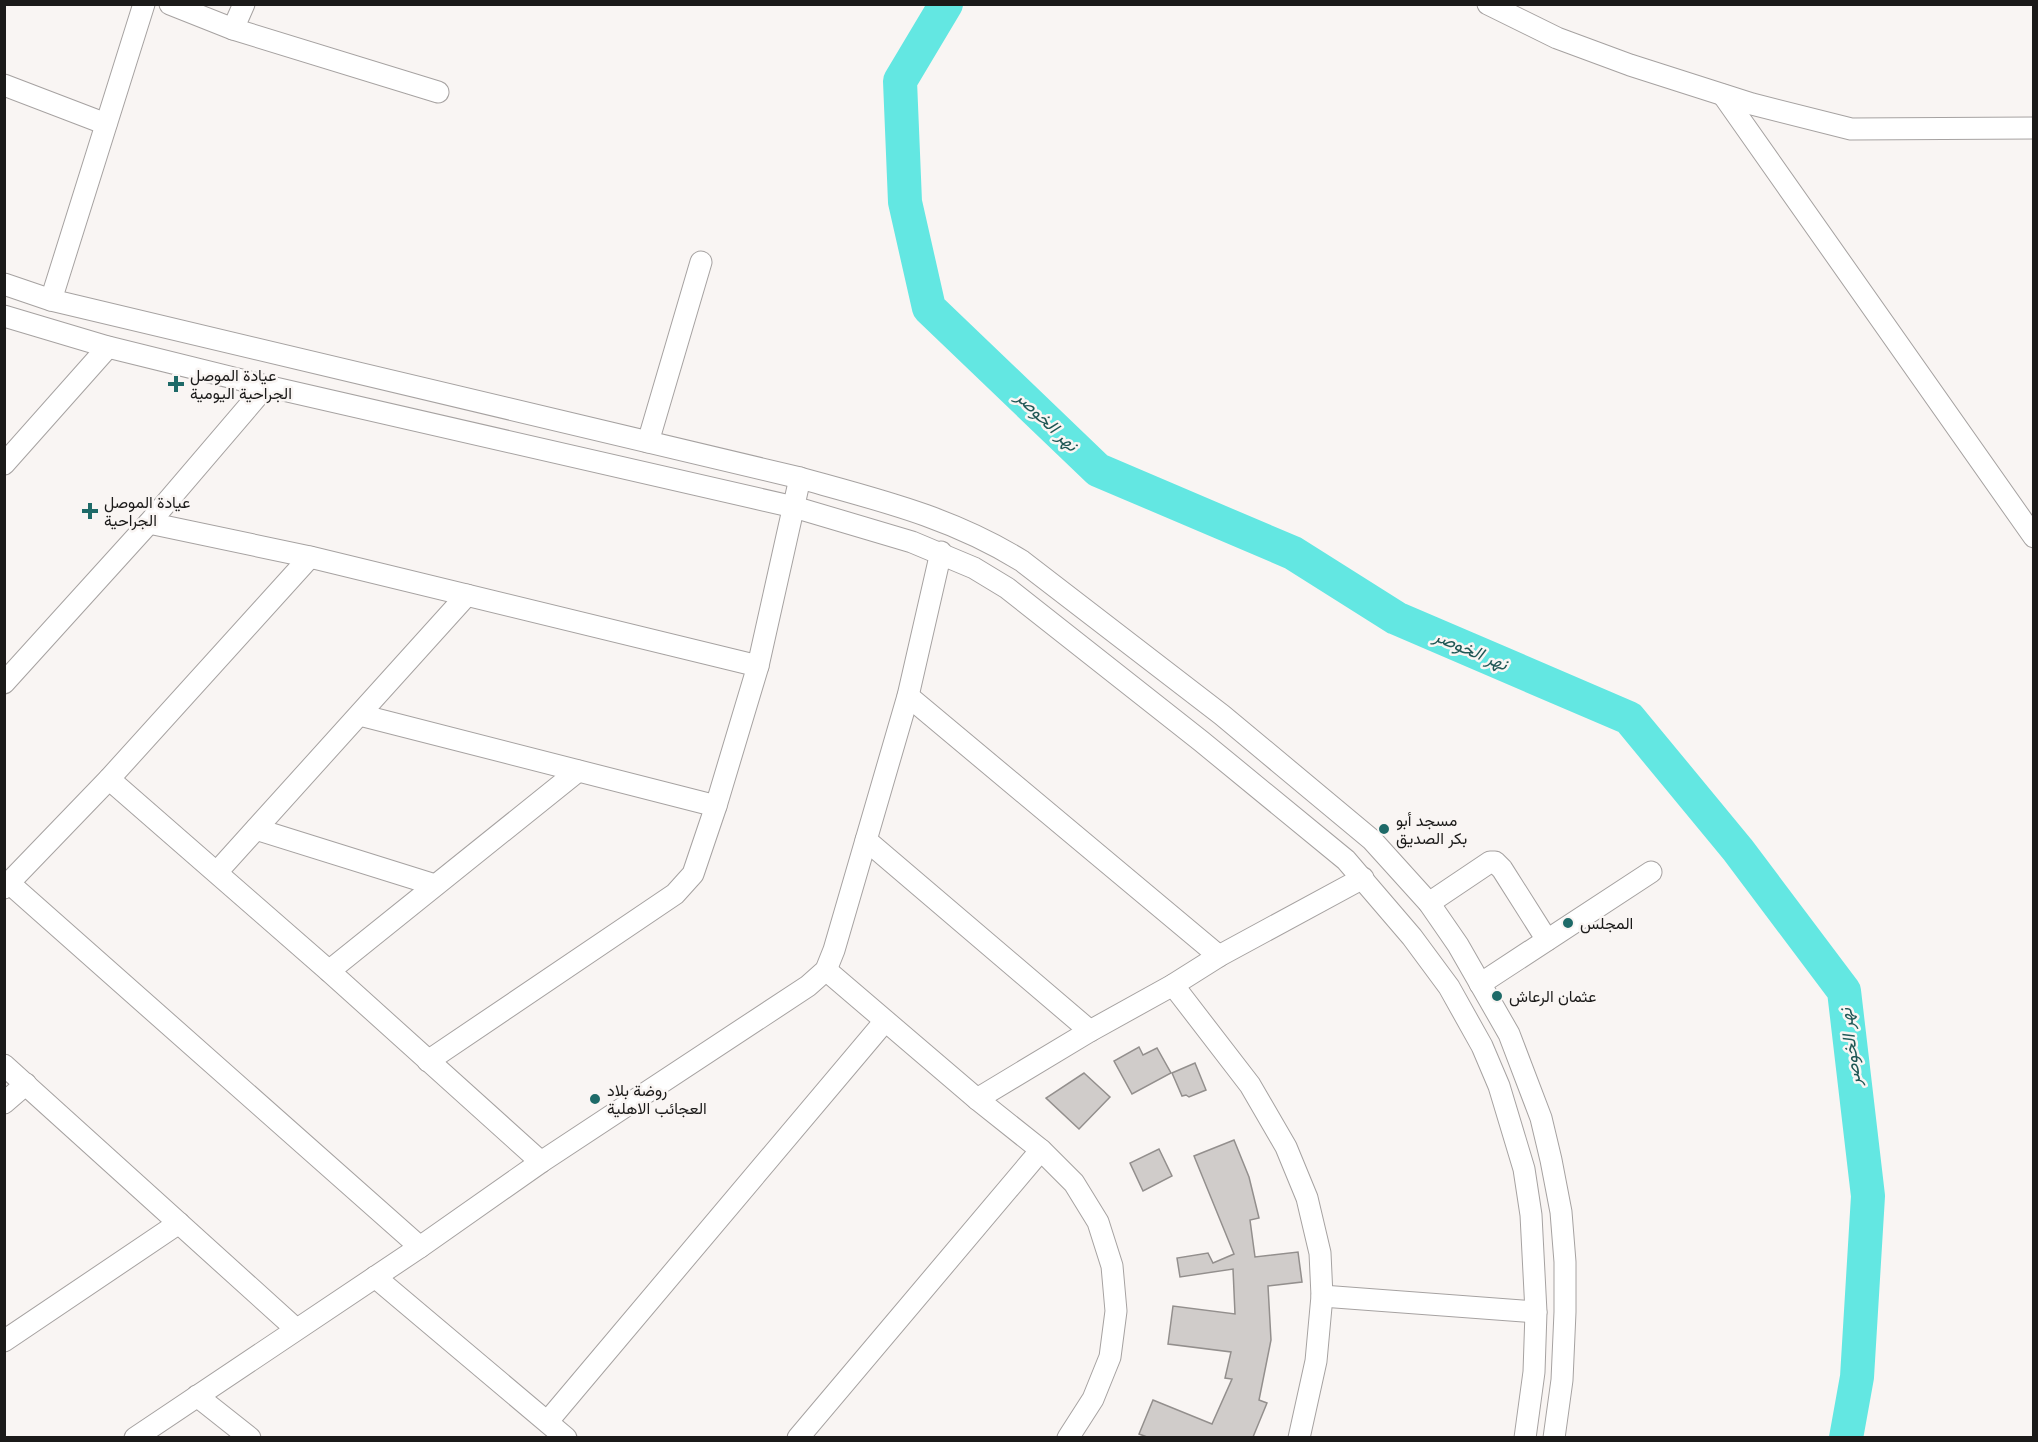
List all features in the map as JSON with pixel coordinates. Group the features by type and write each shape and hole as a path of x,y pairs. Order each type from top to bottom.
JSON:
{"street":[{"path":"51,300 144,4"},
{"path":"170,4 233,29 438,92"},
{"path":"233,29 244,4"},
{"path":"1488,4 1557,38 1630,65 1752,105 1851,129 2034,128"},
{"path":"4,85 106,124"},
{"path":"1723,95 2034,537"},
{"path":"648,442 701,262"},
{"path":"4,284 51,300 800,478 919,512 992,543 1022,561 1222,715 1372,840 1429,903 1458,945 1509,1034 1541,1118 1561,1212 1566,1312 1562,1380 1554,1437"},
{"path":"4,316 108,347 266,386 794,507 886,533 941,552 1007,588 1201,741 1346,860 1364,878 1449,987 1482,1046 1499,1086 1524,1169 1528,1192 1536,1312 1534,1372 1525,1437"},
{"path":"4,464 108,347"},
{"path":"4,683 149,523 266,386"},
{"path":"428,1061 675,894 693,874 758,666 800,478"},
{"path":"149,523 310,558 758,666"},
{"path":"135,1437 420,1247 541,1162 798,993 826,970 908,696 941,552"},
{"path":"310,558 109,778 7,885 420,1247"},
{"path":"217,872 467,595"},
{"path":"908,696 1219,956"},
{"path":"360,715 716,806"},
{"path":"1201,741 1222,715"},
{"path":"329,971 578,771"},
{"path":"109,778 329,971 541,1162"},
{"path":"256,830 435,885"},
{"path":"866,840 1090,1030"},
{"path":"1429,903 1490,862 1495,862 1502,869 1547,940"},
{"path":"1480,984 1651,872"},
{"path":"977,1099 1090,1030 1173,985 1219,956 1364,878"},
{"path":"826,970 885,1022 1041,1150 1074,1183 1098,1222 1112,1266 1116,1311 1110,1357 1093,1399 1068,1437"},
{"path":"1173,985 1250,1085 1286,1147 1307,1198 1320,1253 1322,1296 1316,1361 1299,1437"},
{"path":"548,1421 885,1022"},
{"path":"4,1065 296,1329"},
{"path":"4,1103 26,1084"},
{"path":"798,1437 1041,1150"},
{"path":"4,1341 179,1223"},
{"path":"375,1277 566,1437"},
{"path":"1322,1296 1536,1312"},
{"path":"197,1396 250,1437"}],"building":[{"path":"1139,1047 1143,1055 1157,1048 1171,1073 1132,1094 1114,1061"},
{"path":"1195,1063 1206,1090 1189,1097 1182,1096 1172,1073"},
{"path":"1084,1073 1110,1097 1079,1129 1046,1098"},
{"path":"1234,1140 1249,1177 1259,1218 1250,1220 1255,1257 1298,1252 1302,1282 1268,1286 1271,1340 1259,1400 1267,1403 1253,1437 1147,1437 1139,1434 1153,1400 1212,1424 1232,1379 1225,1378 1231,1352 1168,1344 1173,1306 1235,1314 1233,1269 1180,1277 1177,1258 1208,1253 1213,1263 1234,1254 1194,1156"},
{"path":"1159,1149 1172,1176 1143,1191 1130,1163"}],"waterway":[{"name":"نهر الخوصر","path":"946,4 900,81 905,202 929,308 1098,470 1293,553 1396,618 1629,718 1738,850 1844,991 1868,1196 1857,1377 1846,1438"}],"place":[{"name":"عيادة الموصل الجراحية اليومية","path":"176,384"},
{"name":"عيادة الموصل الجراحية","path":"90,511"},
{"name":"مسجد أبو بكر الصديق","path":"1384,829"},
{"name":"المجلس","path":"1568,923"},
{"name":"عثمان الرعاش","path":"1497,996"},
{"name":"روضة بلاد العجائب الاهلية","path":"595,1099"}]}
